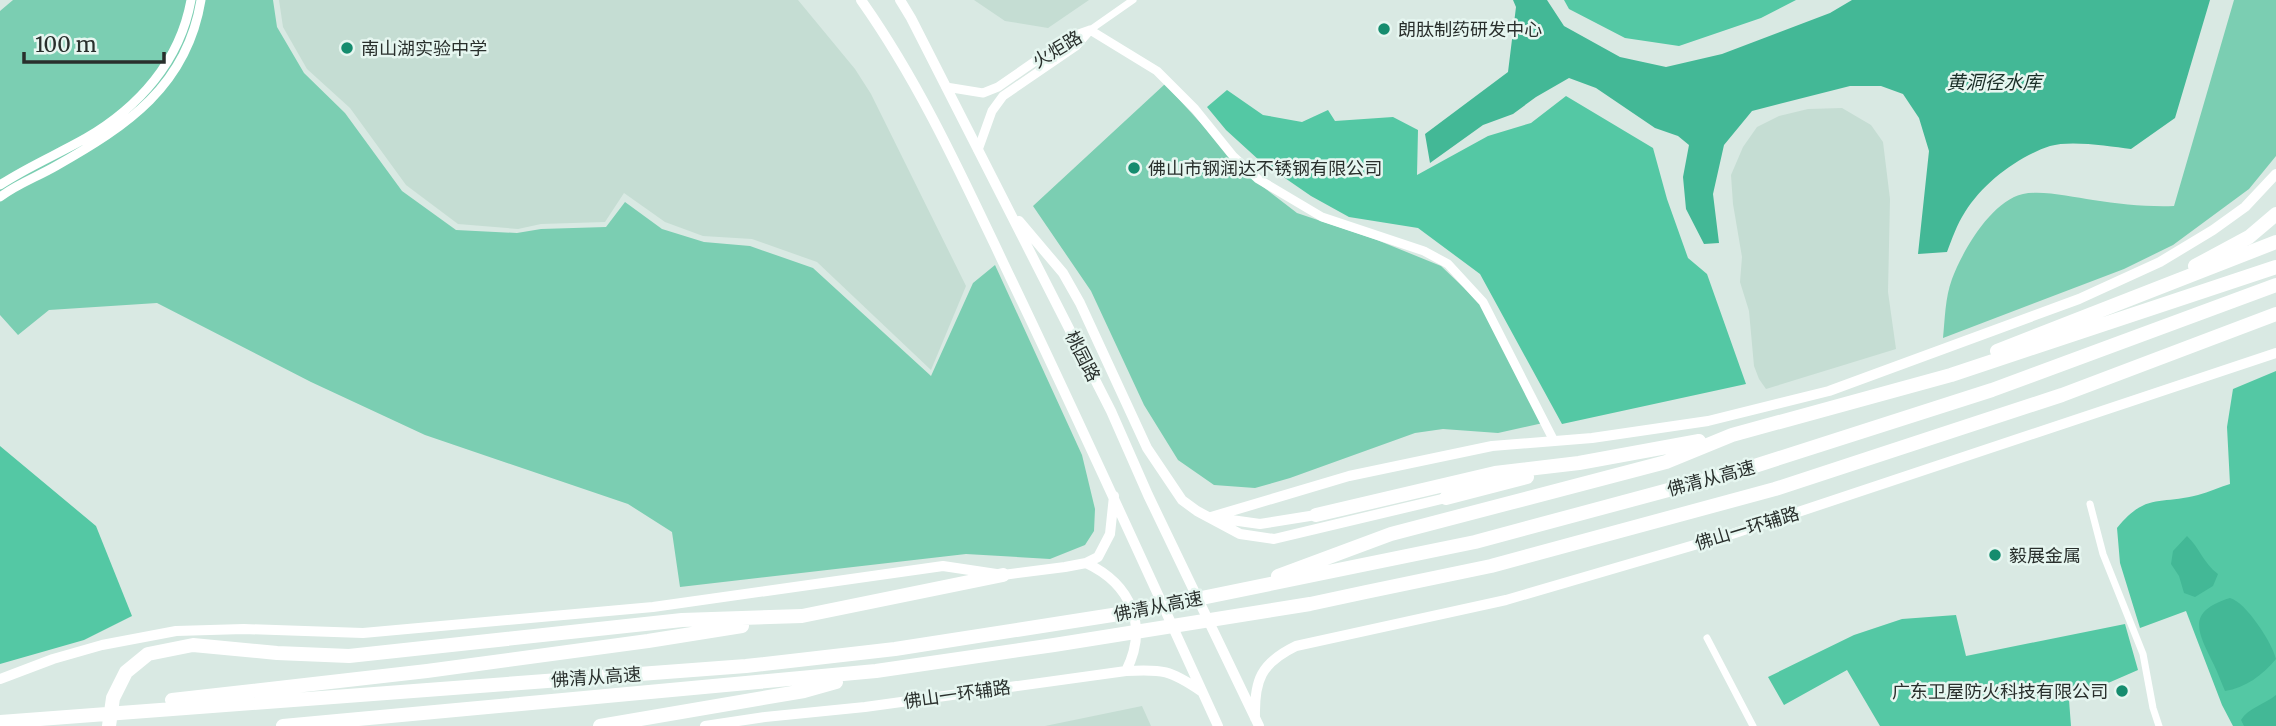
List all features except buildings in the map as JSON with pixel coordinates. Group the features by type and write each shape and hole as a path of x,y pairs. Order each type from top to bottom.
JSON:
{"highway":[{"path":"2128,299 2249,236 2276,214"},
{"path":"1901,389 2276,242"},
{"path":"1316,516 1495,473 1579,463 1732,435 1795,420 1844,403 1951,375 2276,267"},
{"name":"佛清从高速","path":"0,722 682,671 895,649 1138,611 1475,542 1751,468 1992,390 2276,285"},
{"name":"佛清从高速","path":"283,726 876,671 1310,604 1491,566 1746,498 2062,395 2276,314"},
{"path":"1237,591 1391,534 1666,462 1732,435"},
{"path":"1446,498 1579,463"},
{"path":"44,718 192,697 454,668 648,641 802,616 1003,575"},
{"path":"109,726 113,698 126,672 149,654 192,645 349,656 682,620 802,616"},
{"path":"600,726 804,691 876,671"}],"main road":[{"name":"桃园路","path":"861,0 883,32 956,163 1114,496 1219,726"},
{"name":"桃园路","path":"900,0 1111,411 1153,506 1257,722"},
{"path":"1211,517 1349,476 1492,446 1554,441 1708,421 1829,391 2079,299 2160,262 2245,207 2276,174"},
{"path":"1006,205 1063,273 1080,303 1147,447 1182,500 1197,511 1240,534 1274,538 1446,498"},
{"name":"佛山一环辅路","path":"1257,722 1255,694 1260,676 1267,665 1296,646 1506,600 1732,534 2276,353"},
{"path":"0,679 89,648 176,631 244,629 376,632 653,607 943,566 1003,575 1086,564 1098,557 1106,544 1111,527 1114,496"},
{"path":"1211,517 1260,524 1316,516"},
{"path":"1086,564 1104,572 1118,585 1131,604 1136,645 1126,671"},
{"name":"佛山一环辅路","path":"705,726 1126,671 1160,669 1177,675 1203,692"}],"street":[{"path":"0,185 89,137 130,108 158,77 177,49 191,0"},
{"path":"0,197 122,127 145,108 185,55 197,24 201,0"},
{"path":"1133,0 1090,30 1157,71 1195,109 1233,156 1258,179 1322,217 1424,251 1448,264 1483,302 1554,441"},
{"name":"火炬路","path":"946,87 983,93 998,87 1070,37 1090,30"},
{"name":"火炬路","path":"978,150 992,111 1003,96 1076,46 1090,30"},
{"path":"2090,504 2103,554 2143,654 2159,726"},
{"path":"1707,638 1753,726"}],"shaded area":[{"path":"13,0 273,0 277,27 304,73 345,113 402,191 456,230 517,233 541,229 606,227 625,202 662,229 704,242 750,246 813,268 931,376 973,283 995,265 1082,455 1095,509 1094,531 1085,545 1050,559 966,554 680,587 672,532 628,504 425,435 311,382 157,303 49,310 18,335 0,315 0,11"},
{"path":"279,0 798,0 855,69 871,94 966,286 931,370 817,262 752,239 703,236 665,222 624,193 605,222 541,224 518,229 458,224 406,185 350,108 307,69 283,27"},
{"path":"974,0 1089,0 1048,28 1005,21"},
{"path":"1564,0 1796,0 1761,18 1679,46 1625,38 1569,9"},
{"path":"2234,0 2276,0 2276,156 2249,189 2173,245 2124,269 1943,338 1948,294 1957,268 1979,229 2000,206 2011,199 2023,194 2039,193 2123,204 2174,206"},
{"path":"1165,84 1249,176 1297,213 1377,240 1441,266 1481,304 1543,423 1498,433 1443,429 1415,433 1255,488 1214,485 1178,460 1144,405 1091,291 1033,206"},
{"path":"1227,90 1263,115 1302,122 1328,110 1335,121 1393,117 1418,130 1417,175 1488,136 1531,123 1566,96 1653,148 1667,199 1688,258 1707,274 1746,384 1562,424 1480,274 1418,228 1349,217 1311,196 1260,161 1226,130 1207,107"},
{"path":"1842,108 1871,125 1883,142 1890,199 1888,292 1896,349 1766,389 1754,366 1749,311 1740,282 1742,257 1731,175 1743,147 1757,127 1779,116 1808,109"},
{"path":"2276,371 2276,726 2233,726 2222,705 2186,611 2140,628 2120,563 2117,528 2146,504 2198,495 2230,484 2227,427 2233,389"},
{"path":"0,446 96,526 132,616 84,640 0,664"},
{"path":"1956,615 1966,656 2125,624 2138,670 2069,700 2071,726 1880,726 1847,670 1784,705 1768,677 1854,635 1902,619"},
{"path":"1142,706 1151,726 1045,726"}],"water":[{"name":"黄洞径水库","path":"1513,0 1547,0 1564,26 1620,57 1666,67 1722,54 1830,13 1852,0 2210,0 2175,118 2131,149 2090,144 2058,144 2025,157 1991,181 1972,201 1947,252 1918,254 1929,151 1919,118 1903,94 1881,86 1850,86 1752,111 1724,145 1713,194 1719,243 1704,244 1686,209 1683,177 1689,145 1678,136 1655,128 1596,88 1569,78 1513,114 1483,125 1430,163 1425,134 1508,72 1516,7"},
{"path":"2187,536 2218,574 2213,586 2195,597 2184,593 2179,576 2171,564 2173,551"},
{"path":"2230,598 2244,607 2258,624 2276,659 2253,680 2225,691 2203,643 2199,624 2206,610"},
{"path":"2276,695 2276,726 2244,726 2241,720 2244,716"}],"place":[{"name":"朗肽制药研发中心","path":"1384,29"},
{"name":"南山湖实验中学","path":"347,48"},
{"name":"佛山市钢润达不锈钢有限公司","path":"1134,168"},
{"name":"毅展金属","path":"1995,555"},
{"name":"广东卫屋防火科技有限公司","path":"2122,691"}]}
